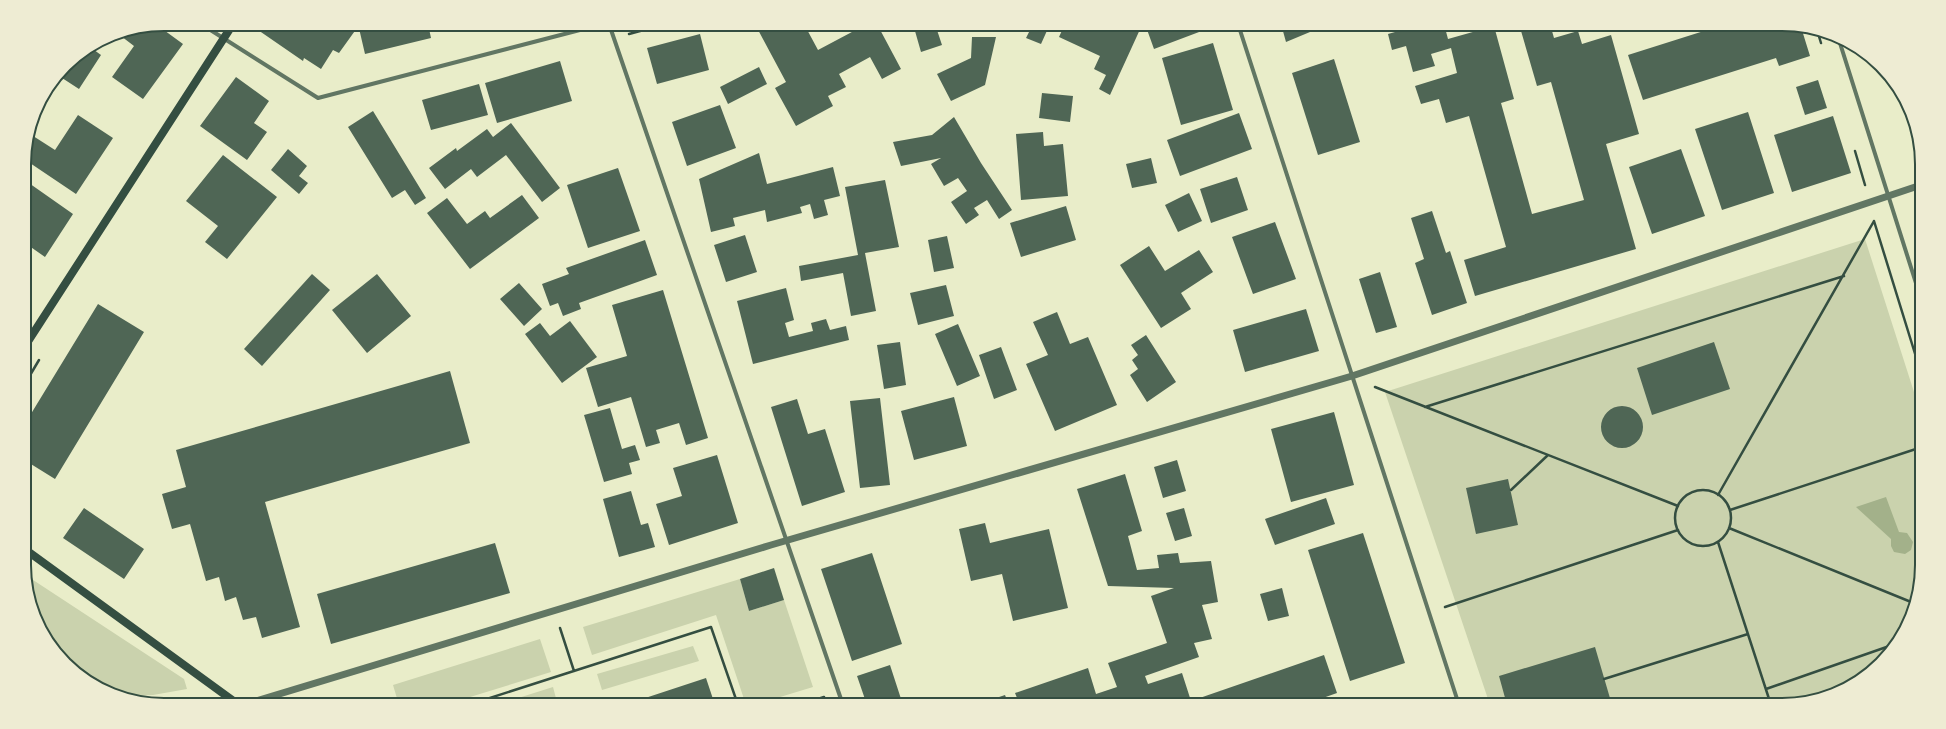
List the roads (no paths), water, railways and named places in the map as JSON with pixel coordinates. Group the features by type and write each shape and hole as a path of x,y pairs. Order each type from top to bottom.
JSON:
{"main road":[{"path":"31,337 228,31"},
{"path":"31,554 229,698"}],"street":[{"path":"211,31 318,98 576,31"},
{"path":"611,31 840,698"},
{"path":"1240,31 1457,698"},
{"path":"1841,45 1915,280"},
{"path":"266,698 786,541 1352,376 1915,187"}]}
